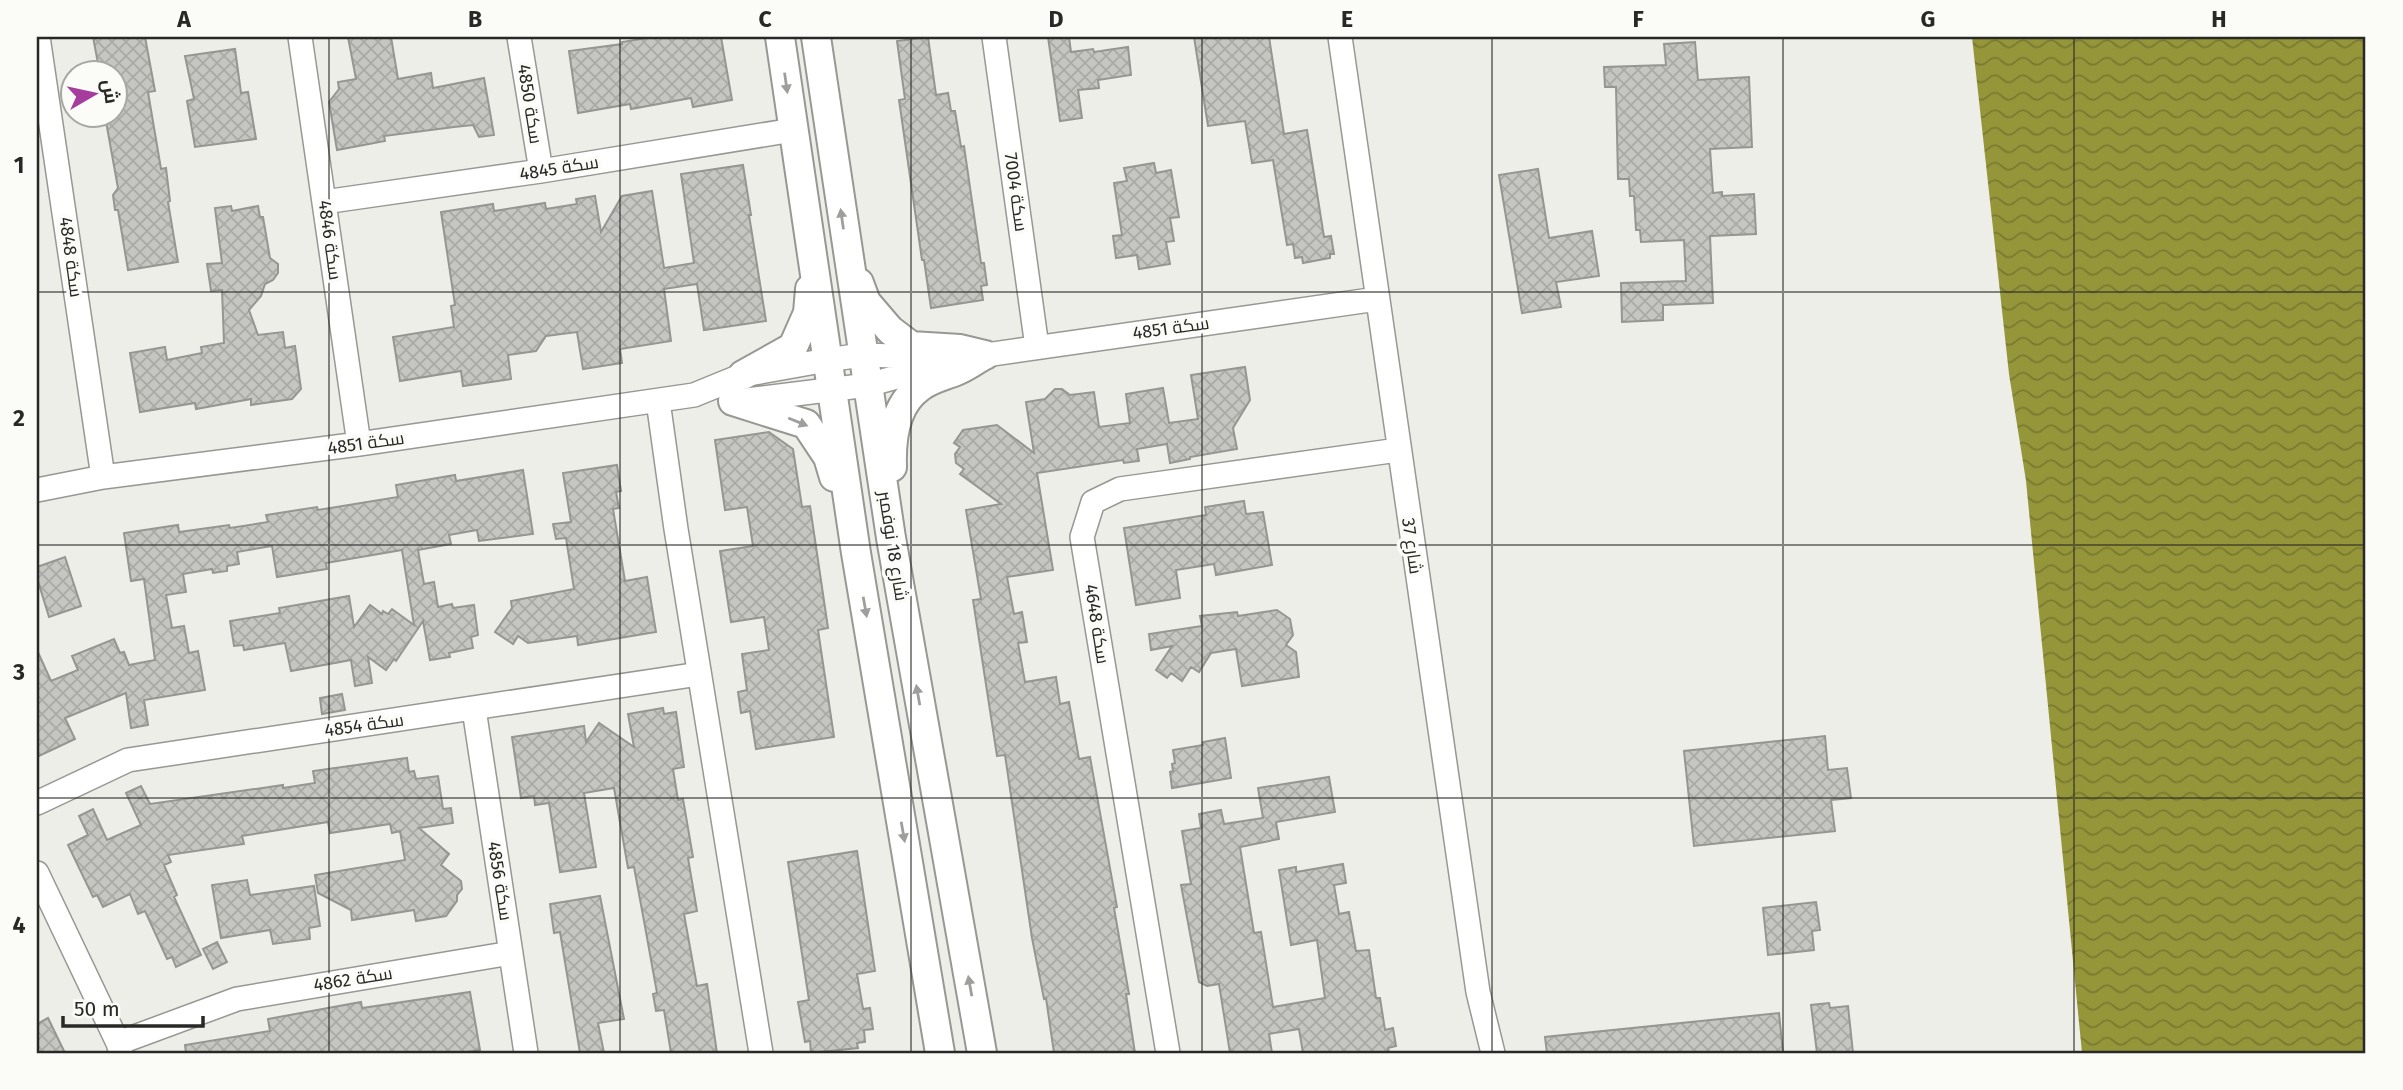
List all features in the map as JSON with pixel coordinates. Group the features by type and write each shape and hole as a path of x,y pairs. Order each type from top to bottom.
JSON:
{"main road":[{"path":"780,37 856,553 940,1053"},
{"name":"شارع 18 نوفمبر","path":"816,37 891,538 982,1053"},
{"path":"743,375 793,347 800,334 808,313 810,296 806,217"},
{"path":"848,255 866,302 890,330 912,346 960,349 975,356 959,370 919,387 903,407 891,437 891,538"},
{"path":"733,401 806,424 828,457 856,553"}],"street":[{"name":"سكة 4848","path":"38,37 43,109 103,477"},
{"name":"سكة 4846","path":"300,37 359,444"},
{"name":"سكة 4850","path":"519,37 541,171"},
{"name":"سكة 7004","path":"994,37 1038,347"},
{"name":"شارع 37","path":"1340,37 1478,992 1493,1053"},
{"name":"سكة 4845","path":"324,202 541,171 793,130"},
{"name":"سكة 4851","path":"37,490 103,477 694,396 733,401 867,385 975,356 1377,299"},
{"name":"سكة 4851","path":"694,396 743,375 862,355 975,356"},
{"path":"658,401 699,674 761,1053"},
{"name":"سكة 4648","path":"1168,1053 1082,537 1093,502 1120,489 1398,450"},
{"name":"سكة 4854","path":"37,803 128,760 699,674"},
{"name":"سكة 4856","path":"474,709 526,1053"},
{"path":"37,873 119,1048"},
{"name":"سكة 4862","path":"119,1048 237,999 511,953"}],"water":[{"path":"1972,37 2366,37 2366,1053 2082,1053 2026,481 2009,374"}],"building":[{"path":"93,37 145,37 155,91 148,92 161,169 166,168 168,202 178,262 128,270 118,210 115,210 113,195 118,188 108,130 130,130 130,60 97,60"},
{"path":"348,37 391,37 398,79 431,73 433,88 484,78 494,135 479,137 473,125 384,136 385,141 337,150 329,102 339,89 338,82 356,79"},
{"path":"653,37 721,37 732,100 693,107 691,98 631,109 630,104 578,113 569,51"},
{"path":"928,37 936,95 948,93 951,111 955,111 961,147 964,146 981,263 984,263 987,285 981,286 983,300 931,308 899,100 905,99 897,41"},
{"path":"1048,37 1069,37 1071,52 1128,47 1131,75 1098,80 1099,88 1078,90 1082,118 1060,121"},
{"path":"1194,37 1269,37 1284,134 1307,130 1324,237 1331,236 1334,254 1330,254 1330,258 1303,263 1302,257 1295,258 1293,244 1287,245 1273,160 1252,163 1245,121 1208,126"},
{"path":"1695,42 1698,80 1749,77 1752,147 1710,149 1713,193 1722,192 1722,196 1754,194 1756,234 1710,236 1713,303 1663,305 1663,320 1622,322 1621,283 1686,281 1684,240 1641,242 1640,230 1636,230 1634,196 1630,196 1629,179 1618,179 1616,87 1605,87 1604,67 1666,65 1664,44"},
{"path":"235,49 241,93 248,92 256,139 195,147 187,101 194,99 185,56"},
{"path":"1154,163 1156,173 1171,170 1179,217 1170,218 1174,241 1166,242 1170,264 1139,269 1137,255 1116,258 1113,236 1122,235 1114,183 1127,181 1124,168"},
{"path":"743,165 766,321 704,330 697,284 664,289 671,341 620,349 622,363 583,369 577,332 546,336 536,351 508,355 511,379 463,386 461,371 400,381 393,337 454,327 451,306 455,305 441,212 493,204 494,211 545,203 546,209 577,204 576,199 595,196 601,232 622,196 652,191 664,268 694,263 681,174"},
{"path":"1538,169 1549,238 1592,231 1599,276 1556,282 1561,307 1522,313 1499,175"},
{"path":"231,206 232,211 258,206 260,217 263,217 270,258 278,264 278,273 273,280 265,284 261,296 249,310 258,335 283,332 285,348 295,346 301,389 292,399 251,405 251,399 196,409 195,403 140,412 130,353 165,347 167,360 202,353 201,347 224,343 222,290 211,291 207,264 222,263 215,208"},
{"path":"1245,367 1250,400 1233,428 1237,449 1170,463 1167,444 1137,449 1139,461 1124,463 1123,460 1037,473 1053,570 1007,577 1014,614 1022,612 1027,642 1018,643 1025,682 1056,677 1060,704 1069,702 1079,759 1090,757 1117,907 1114,908 1129,994 1126,994 1135,1053 1054,1053 1046,998 1044,999 1032,938 1005,755 997,756 973,600 981,599 966,510 1001,504 960,474 964,469 956,463 955,454 960,447 954,443 963,430 997,425 1034,453 1026,402 1045,399 1055,389 1062,389 1070,395 1094,392 1099,427 1130,423 1126,394 1163,388 1169,423 1198,419 1191,375"},
{"path":"769,432 793,449 802,507 810,506 828,628 818,630 834,737 756,749 750,711 741,713 738,692 747,690 742,654 769,650 764,617 731,622 720,551 753,546 747,507 725,510 715,440"},
{"path":"617,465 621,491 616,492 619,508 613,509 625,581 647,577 656,632 578,645 577,636 528,643 518,636 513,644 495,632 512,608 511,601 574,589 566,538 556,539 553,524 571,522 563,473"},
{"path":"523,470 533,534 479,541 477,530 449,535 451,544 418,550 424,584 434,582 438,607 452,604 453,608 474,605 478,635 471,637 473,648 449,653 450,657 430,660 423,621 396,661 394,659 386,670 368,657 372,683 355,686 351,660 291,671 285,643 244,650 243,645 234,646 230,621 280,613 279,608 349,596 354,627 370,605 382,614 383,611 388,614 392,609 414,625 402,550 326,563 327,569 277,577 272,546 237,552 239,564 227,566 227,571 213,573 212,569 183,574 186,592 166,595 172,628 184,626 189,653 198,651 205,690 144,700 148,725 131,728 126,693 65,718 75,739 37,757 37,650 51,681 78,670 72,656 114,639 120,653 124,652 129,665 155,660 144,579 131,581 124,533 178,525 179,532 268,522 266,515 398,497 396,485 455,475 456,481"},
{"path":"1244,501 1246,514 1263,512 1272,565 1216,575 1214,564 1176,570 1180,598 1136,605 1124,528 1206,515 1205,507"},
{"path":"65,557 81,606 49,617 37,578 37,567"},
{"path":"1277,610 1290,619 1293,635 1286,645 1296,652 1299,677 1242,686 1236,649 1211,653 1199,672 1191,667 1182,681 1171,673 1167,678 1156,670 1172,646 1151,650 1149,634 1202,626 1200,616 1237,612 1238,616"},
{"path":"342,694 345,710 322,714 320,698"},
{"path":"663,708 664,714 676,712 684,767 673,769 678,800 683,799 693,857 688,858 697,911 684,914 697,986 707,984 717,1053 671,1053 664,1010 656,1011 653,994 657,993 634,867 628,868 614,788 584,793 596,867 560,872 549,803 535,805 534,796 521,798 512,737 584,726 586,742 599,723 634,747 628,714"},
{"path":"1825,736 1828,770 1847,768 1851,798 1831,800 1835,831 1694,846 1684,751"},
{"path":"1225,738 1231,778 1172,788 1170,772 1173,771 1172,764 1175,763 1173,750"},
{"path":"407,758 409,772 414,771 416,779 438,776 443,809 451,808 453,823 419,828 449,854 441,865 461,881 462,889 457,895 457,901 446,916 416,921 414,910 352,920 351,910 318,893 315,875 405,860 400,831 392,833 390,824 330,833 328,822 242,836 244,844 168,855 171,862 164,865 177,895 174,897 201,955 176,967 172,957 167,959 145,911 138,914 130,894 103,907 97,895 93,897 68,845 88,835 79,816 93,809 107,840 141,825 126,793 141,786 150,804 315,783 313,771"},
{"path":"1329,777 1335,812 1276,822 1279,839 1240,847 1254,933 1261,932 1273,1007 1325,998 1317,940 1291,945 1279,870 1296,867 1296,872 1343,864 1346,883 1334,885 1339,914 1349,912 1356,951 1369,950 1376,998 1380,998 1385,1030 1393,1028 1396,1046 1388,1048 1389,1053 1303,1053 1299,1029 1269,1034 1272,1053 1230,1053 1219,984 1207,986 1199,982 1181,885 1191,884 1182,831 1201,828 1199,814 1221,810 1224,824 1263,818 1258,788"},
{"path":"857,851 875,971 857,974 863,1009 870,1008 873,1029 864,1030 865,1042 857,1043 858,1048 811,1053 810,1041 805,1042 798,1002 809,1000 788,862"},
{"path":"247,880 250,895 314,886 320,926 309,928 310,939 273,944 270,930 221,938 212,885"},
{"path":"600,896 624,1019 598,1023 604,1053 580,1053 560,932 554,933 550,904"},
{"path":"1816,902 1820,930 1812,931 1814,950 1768,955 1763,908"},
{"path":"217,942 227,962 213,969 203,949"},
{"path":"470,992 480,1050 461,1053 186,1053 185,1045 270,1031 268,1019 361,1002 362,1008"},
{"path":"1829,1003 1830,1008 1848,1006 1853,1053 1817,1053 1811,1005"},
{"path":"1779,1013 1783,1053 1547,1053 1545,1037"},
{"path":"48,1018 65,1053 37,1053 37,1024"}]}
